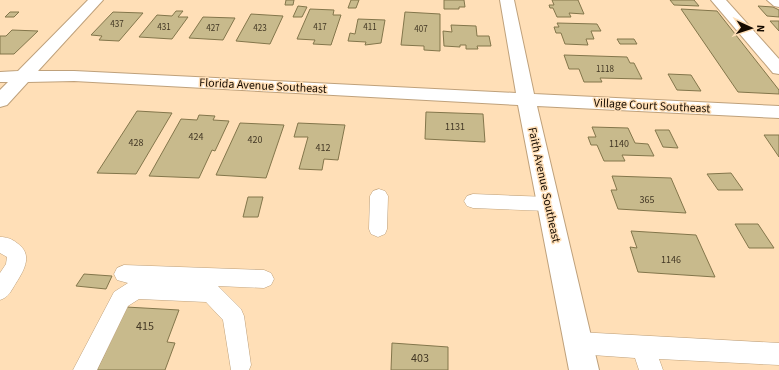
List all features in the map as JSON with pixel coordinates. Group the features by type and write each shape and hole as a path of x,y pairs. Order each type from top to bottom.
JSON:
{"street":[{"path":"0,101 96,0"},
{"name":"Faith Avenue Southeast","path":"507,0 548,204 584,370"},
{"path":"718,0 779,69"},
{"path":"774,0 779,3"},
{"name":"Florida Avenue Southeast","path":"0,77 74,76 526,98"},
{"name":"Village Court Southeast","path":"526,98 779,112"}],"lane":[{"path":"378,229 379,196"},
{"path":"473,201 548,204"},
{"path":"0,245 6,245 17,253 16,266 0,291"},
{"path":"124,274 264,279"},
{"path":"85,370 121,299 136,289 212,293 233,316 240,365"},
{"path":"578,343 779,354"},
{"path":"643,347 651,370"}],"building":[{"path":"286,0 294,0 293,5 285,5"},
{"path":"351,0 359,0 356,8 348,8"},
{"path":"444,0 464,0 465,7 459,7 459,9 444,9"},
{"path":"552,0 578,0 584,14 569,13 571,17 557,17 553,8 550,8 549,5 554,5"},
{"path":"670,0 694,0 699,6 674,5"},
{"path":"298,6 307,7 302,17 293,17"},
{"path":"758,6 773,7 779,10 779,17 767,16"},
{"path":"310,9 334,10 333,15 341,15 331,45 313,44 315,40 297,39"},
{"path":"681,9 717,11 779,90 779,94 738,92"},
{"path":"176,11 183,11 178,17 188,17 172,39 139,37 157,15 172,16"},
{"path":"10,12 19,12 14,17 5,17"},
{"path":"113,12 143,13 119,41 99,40 102,36 91,35"},
{"path":"405,12 440,14 440,51 424,50 424,46 401,45"},
{"path":"251,14 283,16 270,44 236,41"},
{"path":"203,17 235,18 223,40 189,38"},
{"path":"358,19 385,20 381,43 365,45 366,42 348,41 350,33 355,34"},
{"path":"770,21 779,21 779,31"},
{"path":"557,23 597,24 601,31 591,31 594,39 586,39 588,45 565,44 561,33 556,33 554,27 559,27"},
{"path":"451,25 476,26 477,36 489,36 491,46 477,46 478,49 466,49 466,45 460,45 460,47 444,46 443,31 452,32"},
{"path":"12,30 38,31 14,54 0,54 0,36 6,36"},
{"path":"617,39 634,39 637,44 620,44"},
{"path":"564,55 627,57 630,63 634,63 642,79 600,78 602,82 584,82 579,69 569,69"},
{"path":"668,74 691,75 701,91 677,90"},
{"path":"137,111 172,113 136,174 97,173"},
{"path":"426,112 483,114 485,142 425,139"},
{"path":"199,115 215,116 213,120 229,121 215,151 212,150 199,178 149,176 181,119 197,120"},
{"path":"240,123 284,125 266,178 216,175"},
{"path":"298,123 345,125 338,160 324,159 322,170 299,169 308,137 294,137"},
{"path":"592,127 628,128 635,143 648,144 654,156 622,155 625,161 604,161 597,145 591,145 588,137 596,137"},
{"path":"655,130 669,130 678,148 663,147"},
{"path":"764,135 779,135 779,157"},
{"path":"731,173 743,190 718,190 707,174"},
{"path":"612,176 671,178 686,213 618,209 611,190 617,190"},
{"path":"248,197 263,197 258,217 243,217"},
{"path":"735,224 758,224 774,248 749,248"},
{"path":"631,231 696,235 715,277 638,272 630,247 637,248"},
{"path":"84,274 112,276 106,289 76,286"},
{"path":"126,307 179,310 167,342 175,343 165,370 97,370"},
{"path":"392,343 448,347 448,370 391,370"}]}
